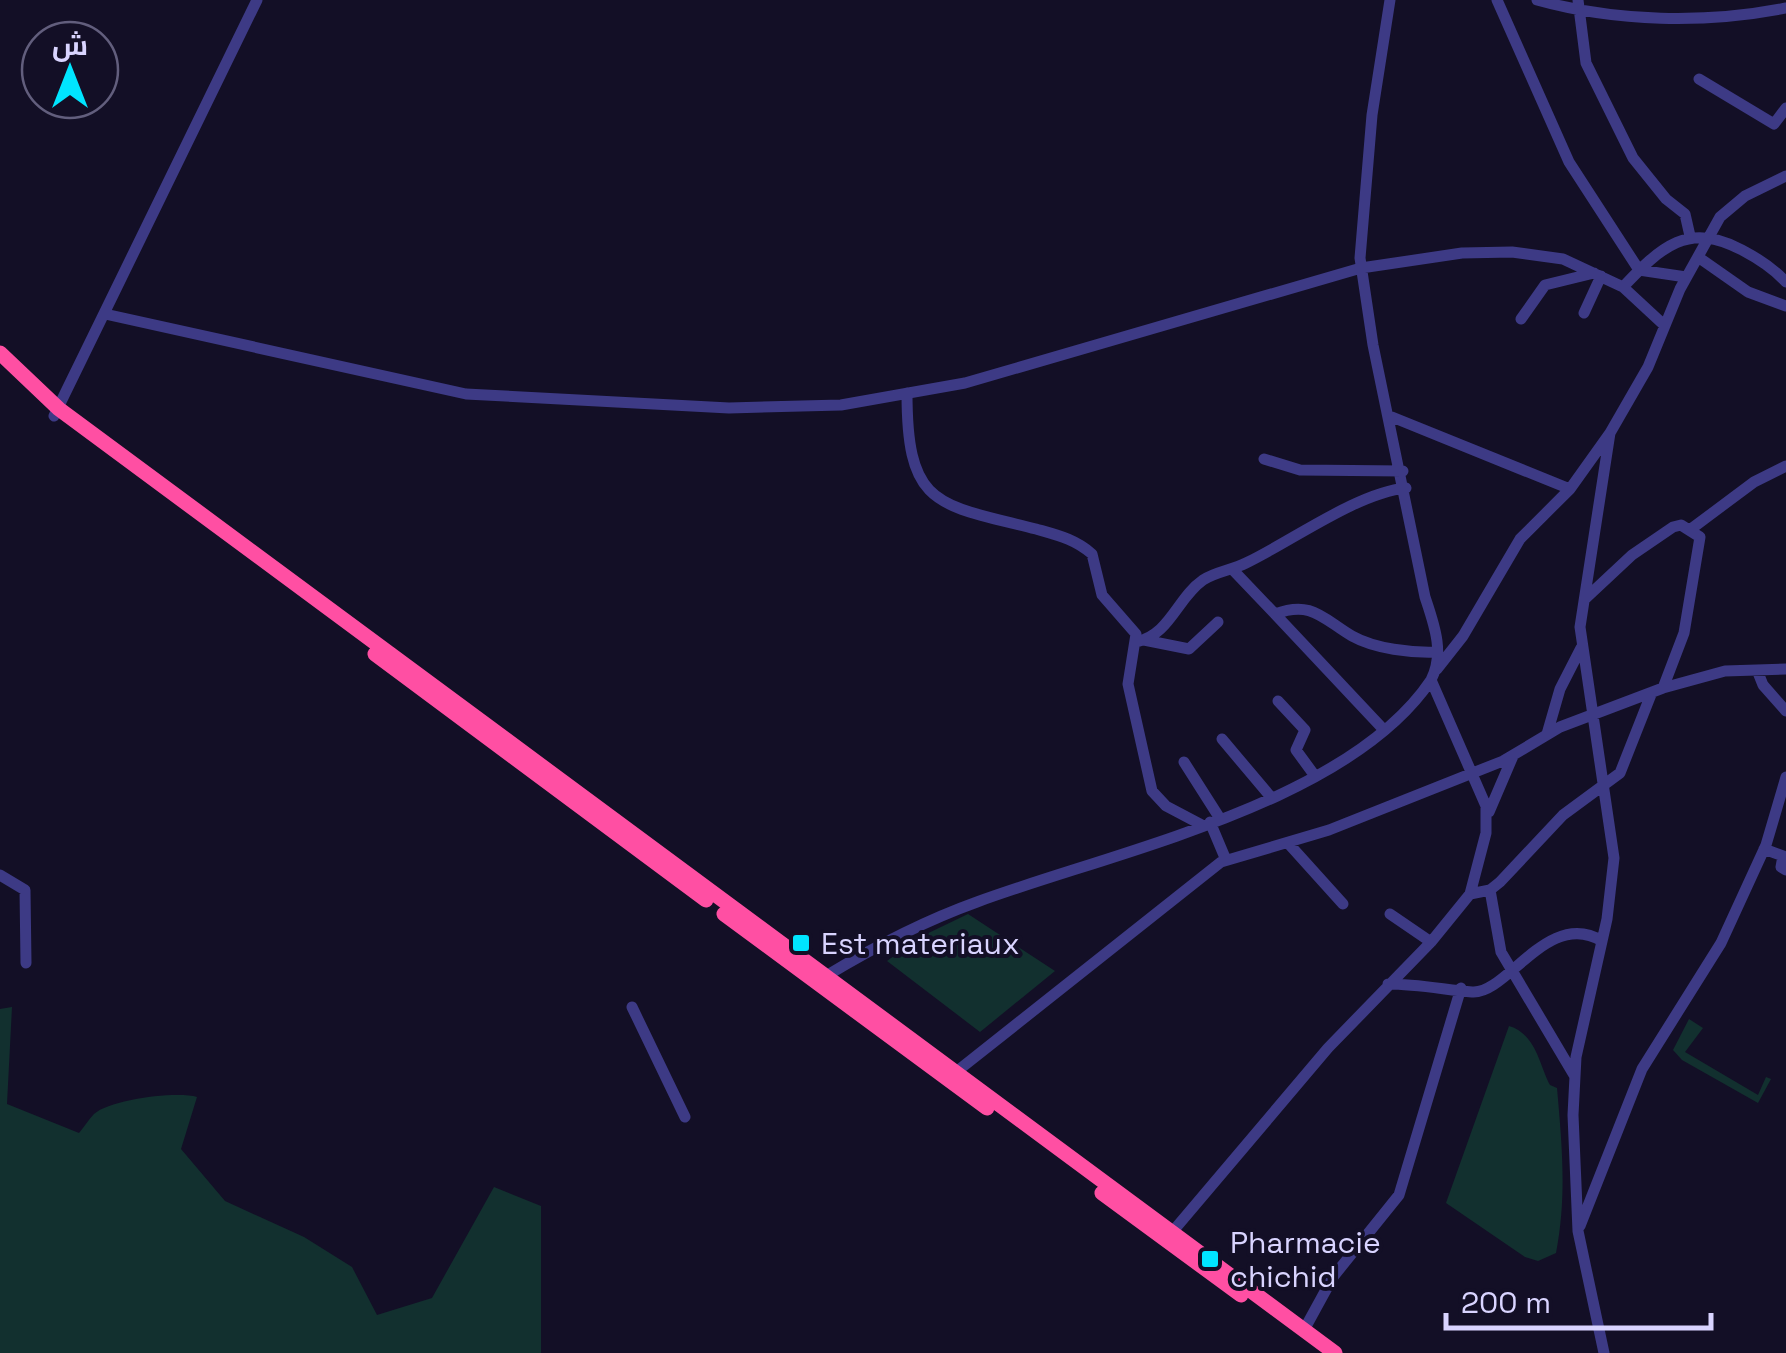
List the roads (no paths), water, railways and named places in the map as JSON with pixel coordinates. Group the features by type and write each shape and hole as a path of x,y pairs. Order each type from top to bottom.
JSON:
{"highway":[{"path":"0,353 57,413 956,1072 1319,1353"},
{"path":"0,366 57,413 1169,1236 1335,1353"}],"street":[{"path":"57,413 258,0"},
{"path":"1390,0 1372,115 1362,268 1425,597 1436,629 1434,674 1484,798 1487,816"},
{"path":"1498,0 1569,162 1639,270 1686,277"},
{"path":"1537,0 1734,16 1786,8"},
{"path":"1580,6 1580,42 1586,63 1633,158 1666,200 1685,214 1690,236"},
{"path":"1699,80 1774,124 1786,108"},
{"path":"826,976 886,942 975,902 1210,821 1270,796 1315,776 1384,730 1463,636 1520,539 1570,489 1610,433 1648,367 1686,277 1724,212 1784,181"},
{"path":"1623,287 1674,241 1710,235 1768,264 1786,282"},
{"path":"106,314 486,397 728,408 841,404 907,393 1084,352 1362,268 1462,253 1512,252 1563,258 1623,287 1664,325"},
{"path":"1698,256 1748,292 1786,306"},
{"path":"1584,314 1598,275"},
{"path":"1521,318 1545,285 1598,275"},
{"path":"907,393 909,445 922,486 971,516 1066,536 1082,545 1092,554 1102,595 1140,641 1189,649 1218,622"},
{"path":"1392,417 1570,489"},
{"path":"1604,1353 1578,1231 1574,1076 1614,858 1581,648 1581,615 1610,433"},
{"path":"1264,460 1300,470 1403,470"},
{"path":"1691,529 1754,482 1786,466"},
{"path":"1210,821 1166,806 1152,791 1128,684 1140,641 1160,631 1196,585 1233,570 1365,498 1406,488"},
{"path":"1470,894 1490,890 1522,864 1563,815 1624,767 1684,632 1700,537 1679,525 1655,538 1586,598"},
{"path":"1233,570 1384,730"},
{"path":"1275,614 1306,608 1322,612 1353,636 1437,652"},
{"path":"1547,734 1560,689 1581,648"},
{"path":"956,1072 1183,888 1226,860 1288,842 1514,755 1547,734 1658,690 1725,670 1786,670"},
{"path":"1757,670 1763,685 1786,711"},
{"path":"1278,701 1306,730 1296,750 1315,776"},
{"path":"1222,738 1270,796"},
{"path":"1169,1236 1470,894 1487,816 1514,755"},
{"path":"1184,762 1226,860"},
{"path":"1578,1231 1642,1069 1711,962 1764,849 1786,778"},
{"path":"1288,842 1343,904"},
{"path":"1764,849 1784,856 1781,867 1786,870"},
{"path":"0,876 25,890 26,963"},
{"path":"1490,890 1501,952 1574,1076"},
{"path":"1390,914 1431,942"},
{"path":"1388,984 1474,992 1512,972 1523,959 1563,936 1589,933 1602,940"},
{"path":"1304,1330 1333,1277 1398,1195 1461,988"},
{"path":"632,1008 684,1116"}],"place":[{"name":"Est materiaux","path":"801,943"},
{"name":"Pharmacie chichid","path":"1210,1259"}]}
